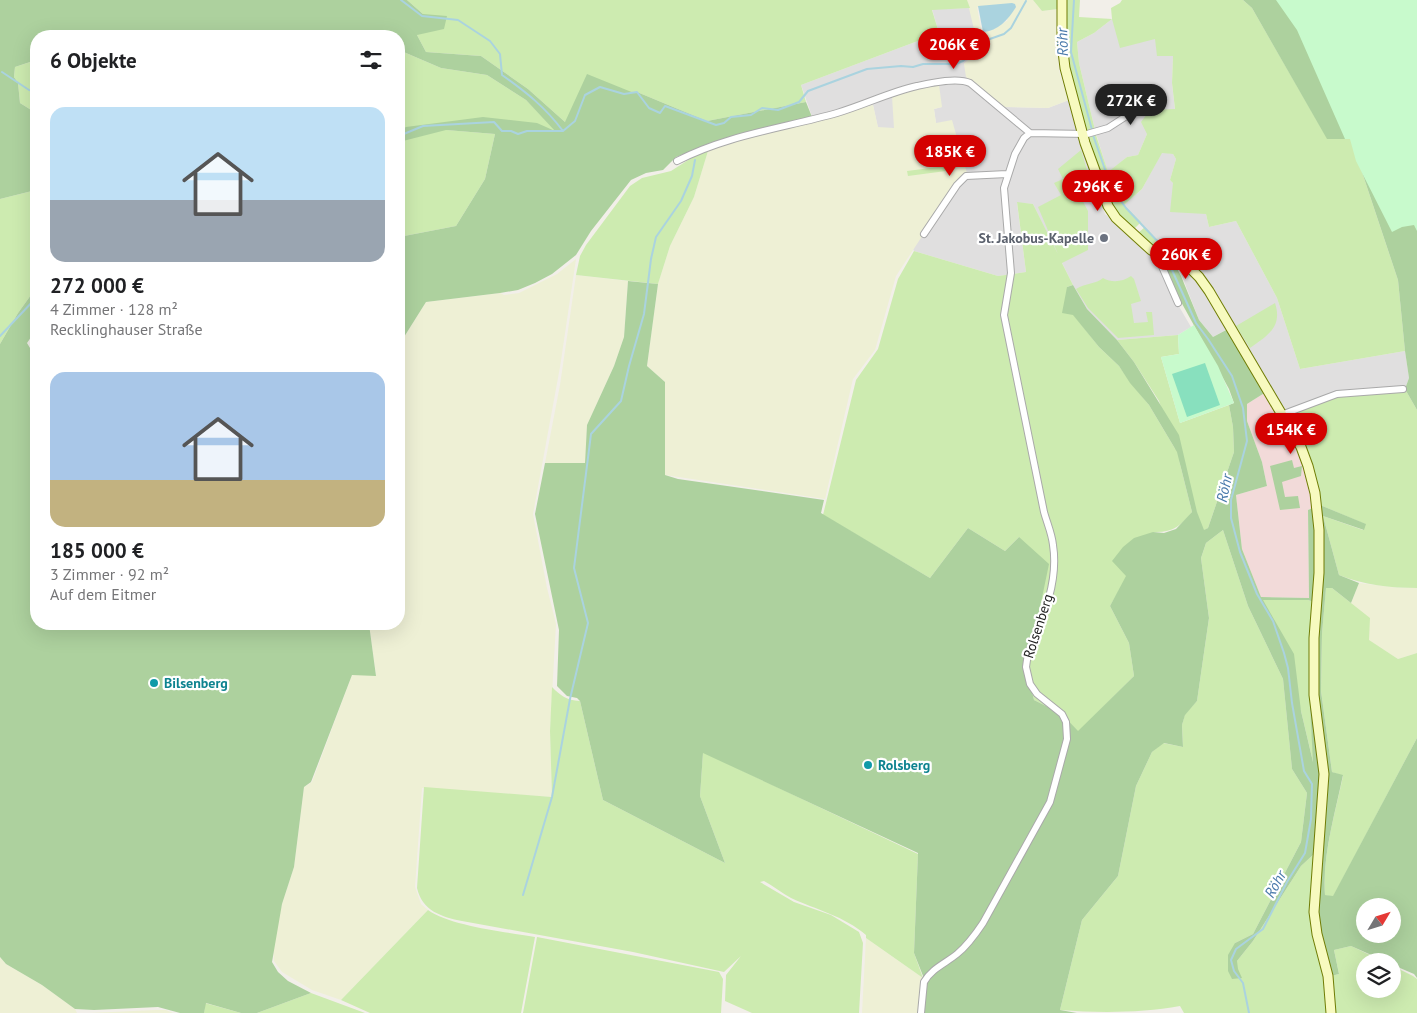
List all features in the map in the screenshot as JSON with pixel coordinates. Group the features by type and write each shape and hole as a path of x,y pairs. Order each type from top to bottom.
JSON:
{"main road":[{"path":"1062,0 1063,56 1108,206 1116,218 1152,250 1185,263 1205,285 1301,447 1308,466 1315,493 1320,552 1314,638 1314,695 1324,774 1314,912 1317,934 1328,976 1331,1013"}],"street":[{"path":"677,161 699,149 814,119 904,90 959,80 973,85 1030,133 1085,134 1108,128 1121,121 1133,107 1140,92"},
{"name":"Rolsenberg","path":"921,1013 926,978 958,954 972,939 983,923 1050,802 1067,739 1066,722 1062,714 1035,692 1026,676 1028,653 1048,601 1054,574 1054,555 1050,532 1044,512 1004,315 1011,274 1004,192 1008,174 1019,147 1030,133"},
{"path":"924,234 966,176 1008,174"},
{"path":"1161,254 1160,262 1178,303"},
{"path":"1281,415 1337,394 1403,389"}],"shaded area":[{"path":"970,8 979,50 964,64 1005,107 1048,108 1069,100 1105,214 1156,257 1177,303 1191,327 1178,335 1117,340 1087,309 1033,204 1017,203 1026,272 998,276 914,251 913,249 930,222 936,123 934,109 942,107 893,96 895,128 878,128 873,105 814,122 801,85 939,33 932,9"},
{"path":"1112,19 1156,39 1173,56 1172,83 1175,110 1147,134 1138,155 1127,157 1108,173 1095,130 1079,63 1077,42 1094,33"},
{"path":"1162,152 1173,154 1176,159 1170,180 1206,214 1209,227 1236,221 1277,298 1300,369 1405,351 1409,378 1405,389 1285,416 1231,327 1213,337 1199,320 1182,276 1168,251 1124,205 1142,189"},
{"path":"1266,392 1285,416 1320,505 1308,510 1309,598 1261,597 1242,549 1236,495 1267,486 1262,462 1247,421 1247,404"}],"green space":[{"path":"0,0 407,0 423,14 447,16 444,29 417,35 426,52 481,56 528,89 565,122 587,74 707,121 806,102 812,117 712,143 676,157 663,170 646,173 631,180 591,231 576,255 552,274 518,290 426,302 405,335 405,236 456,226 485,179 495,134 446,130 405,140 405,128 483,117 537,123 555,131 526,100 487,75 441,68 405,53 405,30 30,30 30,62 15,67 14,77 18,83 20,103 30,109 30,192 0,199"},
{"path":"407,0 967,0 970,8 932,10 939,33 801,85 806,102 707,121 637,92 565,122 528,89 481,56 426,52 417,35 423,14"},
{"path":"967,0 1033,0 1042,11 1058,9 1057,50 1060,75 1069,100 1048,108 1005,107 966,77 964,64 979,50","holes":["977,7 1008,20 994,29 984,32 981,29"]},
{"path":"1033,0 1058,0 1058,9 1042,11"},
{"path":"1066,0 1080,0 1079,17 1112,19 1094,33 1077,42 1079,63 1095,130 1086,132 1068,61"},
{"path":"1122,0 1243,0 1252,8 1327,138 1351,139 1398,280 1405,351 1300,369 1277,298 1236,221 1209,227 1206,214 1170,212 1173,183 1170,180 1176,159 1173,154 1162,153 1142,189 1124,205 1141,222 1134,229 1112,206 1101,179 1089,137 1096,135 1108,172 1127,157 1138,155 1147,134 1141,122 1150,110 1175,109 1172,83 1173,56 1157,56 1155,39 1120,48 1111,8"},
{"path":"1243,0 1417,0 1417,410 1405,389 1409,378 1398,280 1351,139 1327,139 1252,8"},
{"path":"1276,0 1417,0 1417,231 1414,225 1402,227 1392,232 1356,161 1350,139 1345,139 1297,30"},
{"path":"405,53 441,68 487,75 526,100 557,132 410,127 495,134 485,179 456,226 405,236"},
{"path":"30,62 30,109 20,103 18,83 14,77 15,67"},
{"path":"939,85 942,107 934,109 936,123 952,120 967,173 959,180 896,276 875,350 853,379 825,499 665,475 665,382 647,366 658,284 670,246 694,197 708,151 758,135 873,105 878,127 894,128 892,96 917,88"},
{"path":"1081,150 1087,170 1072,181 1088,211 1088,250 1062,263 1073,285 1067,287 1073,314 1099,347 1119,366 1149,405 1177,452 1192,512 1175,528 1153,532 1110,606 1129,643 1134,676 1078,732 1062,714 1034,700 1027,670 1019,537 1005,551 968,528 930,578 823,515 856,380 878,349 898,279 914,251 998,276 1026,272 1017,202 1033,204 1058,254 1038,207 1061,195 1054,183 1063,179 1058,169"},
{"path":"708,151 694,197 670,246 658,284 576,275 580,256 586,245 630,186 642,178 671,171 696,155"},
{"path":"946,166 946,171 908,176 907,171"},
{"path":"30,192 30,296 0,344 0,199"},
{"path":"1145,227 1168,251 1156,247 1138,233"},
{"path":"1161,258 1173,261 1199,320 1213,337 1228,329 1266,392 1247,404 1247,421 1262,462 1267,486 1236,495 1242,549 1261,597 1309,598 1308,510 1320,505 1366,524 1364,530 1323,516 1339,575 1359,583 1351,603 1332,588 1326,588 1322,634 1321,691 1332,772 1343,775 1327,850 1325,895 1333,896 1417,738 1417,978 1414,974 1401,968 1401,953 1367,953 1351,946 1334,950 1339,974 1331,976 1319,947 1314,854 1301,866 1253,941 1237,961 1242,978 1232,979 1228,971 1228,955 1235,943 1253,934 1301,842 1307,793 1292,769 1283,679 1248,606 1223,530 1206,543 1201,558 1209,618 1197,701 1185,715 1182,725 1183,747 1164,743 1152,752 1136,786 1118,876 1082,920 1060,1010 1077,1013 923,1013 925,981 914,953 918,853 703,753 700,796 725,863 603,800 580,701 577,698 567,696 557,686 559,630 535,514 545,463 585,463 587,425 614,366 624,337 628,281 658,284 647,366 665,382 665,475 678,479 824,500 821,513 930,578 968,528 1005,551 1019,537 1049,564 1027,670 1034,700 1062,714 1078,731 1134,676 1129,643 1110,606 1126,576 1112,561 1123,547 1134,538 1153,532 1164,533 1176,529 1192,512 1177,452 1149,405 1130,383 1119,366 1099,347 1073,315 1062,313 1067,287 1073,285 1087,309 1117,340 1134,362 1179,435 1197,512 1204,530 1208,528 1234,452 1233,427 1229,405 1234,403 1229,389 1180,300","holes":["1263,600 1308,600 1314,602 1310,645 1310,706 1313,762 1301,711 1294,654"]},
{"path":"576,259 560,367 533,514 556,624 550,731 552,797 422,788 415,887 421,904 428,910 341,1000 312,990 282,972 274,961 273,946 282,904 294,867 304,787 312,782 352,675 376,675 370,630 405,630 405,335 426,302 500,293 504,295 519,293 557,274"},
{"path":"576,275 628,281 624,337 614,366 587,425 585,464 545,463 560,385"},
{"path":"1131,276 1134,279 1141,301 1131,304 1134,323 1148,322 1146,312 1152,312 1154,335 1118,338 1088,308 1076,289 1103,278 1117,281"},
{"path":"30,296 30,339 27,343 30,348 30,630 370,630 376,676 352,675 311,782 304,787 294,867 282,904 272,962 278,972 288,981 311,993 257,1013 241,1013 206,1003 204,1013 180,1013 158,1007 75,1009 42,985 6,964 0,957 0,344"},
{"path":"1275,303 1277,318 1275,325 1267,335 1250,348 1236,326"},
{"path":"1194,325 1218,366 1234,403 1180,423 1161,357 1179,354 1178,335"},
{"path":"1178,335 1179,354 1161,357 1180,423 1229,405 1233,427 1234,452 1208,528 1203,531 1159,401 1134,362 1117,340"},
{"path":"1205,363 1220,405 1187,417 1172,374"},
{"path":"1405,389 1417,410 1417,588 1377,585 1339,575 1323,516 1363,530 1365,524 1320,505 1285,416 1337,396"},
{"path":"1292,460 1294,468 1302,466 1301,476 1282,482 1285,497 1298,496 1300,508 1280,510 1270,466"},
{"path":"1223,530 1248,606 1283,679 1292,769 1307,793 1301,842 1253,934 1235,943 1237,961 1253,941 1301,866 1314,854 1328,1013 1184,1013 1180,1006 1120,1012 1060,1010 1082,920 1118,876 1136,786 1152,752 1163,743 1183,747 1182,725 1185,714 1197,701 1209,618 1201,558 1206,543"},
{"path":"1359,583 1399,588 1417,588 1417,653 1398,659 1368,640 1351,603"},
{"path":"1326,587 1332,588 1370,618 1369,640 1398,659 1417,653 1417,738 1333,897 1325,895 1325,865 1343,776 1332,772 1321,691 1322,634"},
{"path":"1262,600 1308,600 1314,602 1310,706 1314,766 1301,711"},
{"path":"552,687 564,697 580,701 603,800 725,863 700,796 703,752 918,854 914,953 923,978 866,938 866,935 858,928 830,914 791,898 764,881 760,882 794,902 831,915 859,932 863,943 859,1013 752,1013 725,1001 726,975 741,956 724,972 633,952 455,919 434,912 423,902 417,888 424,787 552,797 550,731"},
{"path":"428,910 438,916 464,924 535,937 521,1013 370,1013 341,1000"},
{"path":"537,937 719,972 723,979 721,1013 523,1013"},
{"path":"866,938 923,978 920,1013 862,1013"},
{"path":"1351,946 1366,953 1356,953 1356,998 1401,998 1401,970 1417,979 1417,1013 1334,1013 1331,976 1339,974 1334,950"},
{"path":"0,957 6,964 42,985 75,1009 77,1013 0,1013"},
{"path":"311,993 365,1013 257,1013"},
{"path":"205,1003 241,1013 204,1013"},
{"path":"166,1010 173,1013 89,1013"}],"water":[{"path":"1012,3 1016,7 1006,20 993,30 983,32 978,6"}],"waterway":[{"path":"401,0 422,16 458,20 490,41 500,54 502,75 535,100 563,131"},
{"name":"Röhr","path":"1074,0 1071,52 1092,130"},
{"path":"405,134 423,126 494,122 502,131 511,131 518,134 527,131 563,131 575,121 585,95 600,87 624,94 637,92 649,108 660,113 665,106 716,125 724,123 731,117 751,115 762,108 778,110 799,102 808,91 867,69 901,66 913,67 923,64 956,64 963,61 987,40 1004,34 1011,28 1026,1"},
{"path":"2,72 30,90"},
{"name":"Röhr","path":"1093,135 1111,187 1126,208 1162,246 1163,250"},
{"path":"523,895 552,797 570,699 588,623 574,568 591,434 621,401 644,314 651,259 656,237 681,201 692,176 695,160"},
{"name":"Röhr","path":"1167,259 1196,323 1232,376 1243,408 1247,441 1231,500 1231,518 1240,552 1257,594 1273,621 1284,653 1304,771 1312,784 1311,819 1305,853 1287,882 1263,929 1236,949 1231,960 1234,971 1243,983 1249,1013"},
{"path":"0,336 30,304"}],"place":[{"name":"St. Jakobus-Kapelle","path":"1104,238"},
{"name":"Bilsenberg","path":"154,683"},
{"name":"Rolsberg","path":"868,765"}]}
